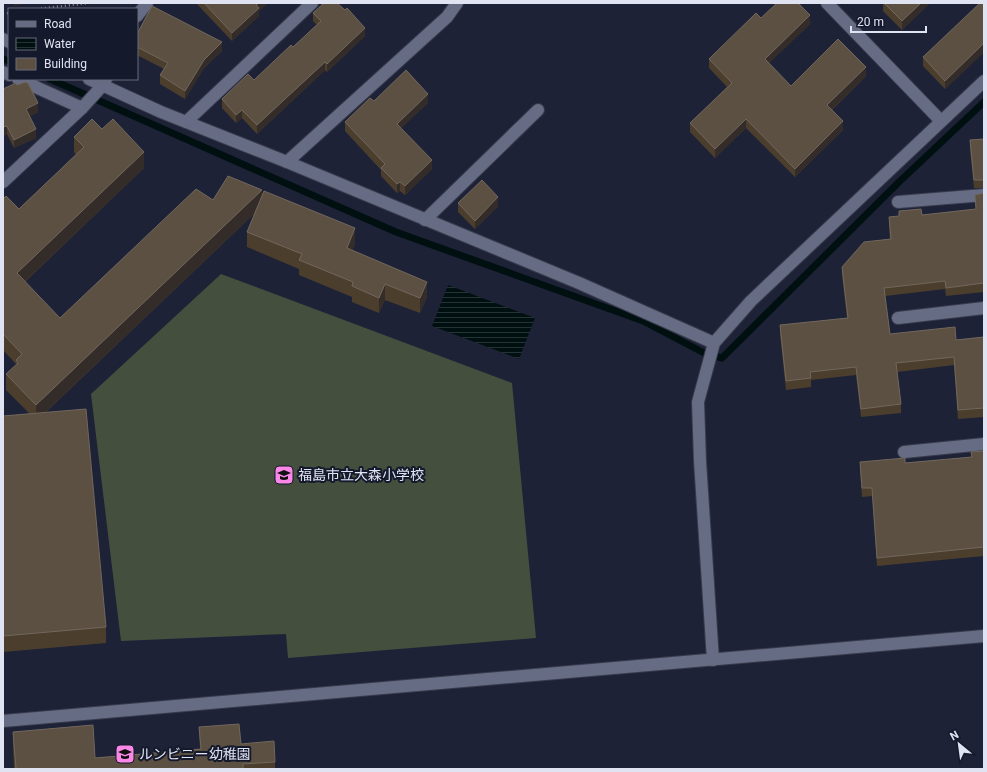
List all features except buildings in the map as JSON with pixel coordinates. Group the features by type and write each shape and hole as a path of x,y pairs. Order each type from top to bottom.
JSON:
{"street":[{"path":"186,122 312,3"},
{"path":"288,162 447,17 457,3"},
{"path":"827,3 941,121"},
{"path":"20,80 84,106"},
{"path":"92,80 186,122 288,162 579,283 714,343"},
{"path":"713,660 700,461 698,402 714,343 751,301 984,81"},
{"path":"3,182 84,106 102,85"},
{"path":"425,220 538,110"},
{"path":"898,202 984,195"},
{"path":"898,318 984,308"},
{"path":"904,452 984,444"},
{"path":"3,721 984,636"}],"path":[{"path":"46,8 89,3"}],"green space":[{"path":"221,274 512,383 536,638 288,658 286,634 121,641 91,394"}],"water":[{"path":"448,285 535,318 519,359 432,326"}],"waterway":[{"path":"3,59 8,61"},
{"path":"52,80 396,232 643,321 706,354 722,358 899,182 984,102"}],"place":[{"name":"福島市立大森小学校","path":"284,475"},
{"name":"ルンビニー幼稚園","path":"125,754"}]}
